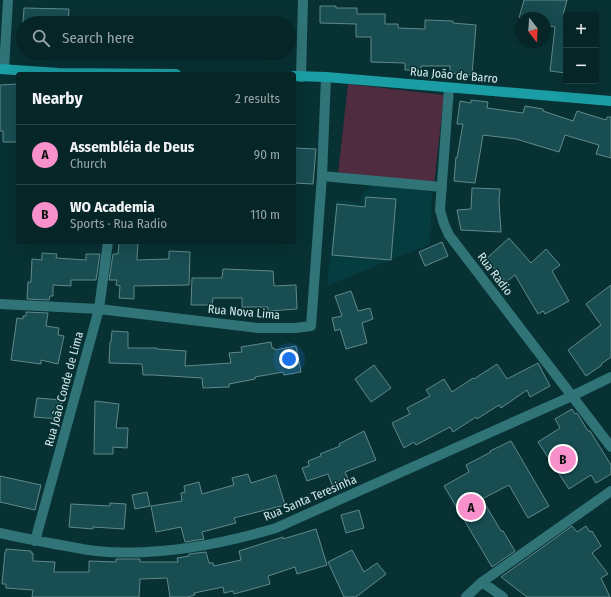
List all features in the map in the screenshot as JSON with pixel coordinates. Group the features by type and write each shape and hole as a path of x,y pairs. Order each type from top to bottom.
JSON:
{"street":[{"path":"8,0 2,69 44,72"},
{"path":"298,76 303,0"},
{"name":"Rua João de Barro","path":"298,76 611,101"},
{"name":"Rua Nova Lima","path":"0,304 99,309 258,328 295,328 311,326 322,176 326,78"},
{"name":"Rua Radio","path":"449,88 440,210 444,224 449,235 611,447"},
{"path":"322,176 442,187"},
{"name":"Rua João Conde de Lima","path":"35,541 99,309 108,244"},
{"name":"Rua Santa Teresinha","path":"0,533 35,541 95,551 121,553 175,550 234,540 276,528 611,378"},
{"path":"466,597 482,582 611,491"},
{"path":"482,582 503,597"}],"shaded area":[{"path":"348,84 444,95 434,185 338,174"},
{"path":"373,184 432,192 430,244 327,286 336,200 359,203 364,192"}],"building":[{"path":"524,0 567,0 563,12 563,73 550,71 555,27 551,26 551,12 521,12"},
{"path":"320,6 357,8 357,14 385,14 385,24 398,24 398,28 425,29 425,20 453,21 453,23 476,25 472,75 450,73 450,66 421,66 421,70 405,70 405,63 371,62 371,37 356,37 356,24 320,23"},
{"path":"24,8 69,9 68,16 23,16"},
{"path":"16,84 16,142 3,142 3,131 0,131 0,85"},
{"path":"471,100 488,102 487,108 523,113 525,106 543,109 543,111 573,121 577,111 606,120 607,117 611,117 611,158 596,154 599,145 565,135 559,152 516,139 483,135 475,183 454,181 456,157 457,158 463,124 457,124 460,101 471,103"},
{"path":"296,148 316,149 313,184 296,183"},
{"path":"472,188 500,189 499,202 501,232 461,230 457,210 471,209"},
{"path":"366,197 396,199 391,260 332,255 337,204 365,207"},
{"path":"509,238 531,263 546,249 560,265 552,271 569,301 545,314 543,311 538,314 515,275 506,282 486,259"},
{"path":"442,242 448,256 425,266 419,252"},
{"path":"119,244 138,244 137,260 169,259 169,251 190,252 189,285 134,286 134,299 119,298 120,286 116,285 117,280 109,280 113,254 118,254"},
{"path":"42,253 57,254 56,258 86,260 86,254 100,254 96,280 71,280 71,286 53,285 53,296 50,296 49,300 27,299 28,282 31,282 32,259 42,260"},
{"path":"223,269 273,271 274,286 296,285 297,309 268,311 268,307 242,307 242,298 213,298 212,305 191,305 192,278 222,278"},
{"path":"611,285 611,357 586,376 568,350 601,325 586,304"},
{"path":"351,291 358,311 370,308 373,319 362,323 367,343 346,349 340,329 335,331 332,318 342,316 335,296"},
{"path":"26,312 48,313 46,326 59,328 58,335 64,336 58,364 41,360 41,364 11,360 17,318 23,319 23,316 26,316"},
{"path":"112,331 128,332 128,348 157,348 186,351 185,366 231,363 229,353 242,352 241,347 271,342 272,348 275,350 296,346 301,372 284,375 283,372 255,377 255,379 229,384 229,387 203,388 202,378 143,375 142,364 109,363"},
{"path":"538,363 550,386 530,397 527,390 501,408 499,405 477,419 476,417 453,432 450,427 416,445 414,442 404,448 392,423 410,414 407,408 430,396 426,390 444,379 452,392 497,364 507,379"},
{"path":"374,365 391,388 371,402 355,379"},
{"path":"37,398 62,400 60,419 34,417"},
{"path":"95,401 119,404 116,428 128,428 127,448 113,447 113,454 94,454"},
{"path":"572,409 575,414 577,413 588,431 590,431 611,465 611,474 596,483 591,475 569,489 538,442 560,428 555,419"},
{"path":"364,431 376,460 345,472 348,479 332,485 328,474 307,481 302,468 309,466 308,461 321,456 320,454 340,446 339,444"},
{"path":"511,441 549,506 528,518 509,485 482,499 515,551 492,567 444,486 469,472 466,465"},
{"path":"248,474 251,483 276,475 285,505 234,518 236,523 202,532 204,539 185,542 181,527 156,532 151,506 182,501 181,493 185,492 184,486 199,482 202,494 234,485 232,478"},
{"path":"0,476 41,485 35,510 0,502"},
{"path":"147,492 150,506 135,509 132,495"},
{"path":"110,503 126,504 124,529 69,527 71,504 110,506"},
{"path":"359,510 364,528 346,533 341,515"},
{"path":"572,526 577,532 586,526 590,532 592,531 601,546 592,553 608,574 601,578 610,597 527,597 501,577"},
{"path":"316,529 327,565 297,574 295,567 268,576 270,584 234,594 233,591 224,593 223,587 194,593 195,595 187,597 170,597 167,578 140,579 139,597 32,597 33,590 6,588 6,584 2,584 6,549 31,551 31,553 33,553 33,561 55,562 54,572 89,572 89,561 116,562 116,559 140,559 140,562 178,562 177,558 189,556 189,554 206,552 209,563 213,563 214,566 241,560 239,551 283,537 283,539"},
{"path":"352,550 364,572 377,563 386,574 356,597 344,597 328,562"}],"place":[{"name":"WO Academia","path":"563,459"},
{"name":"Assembléia de Deus","path":"471,507"}]}
